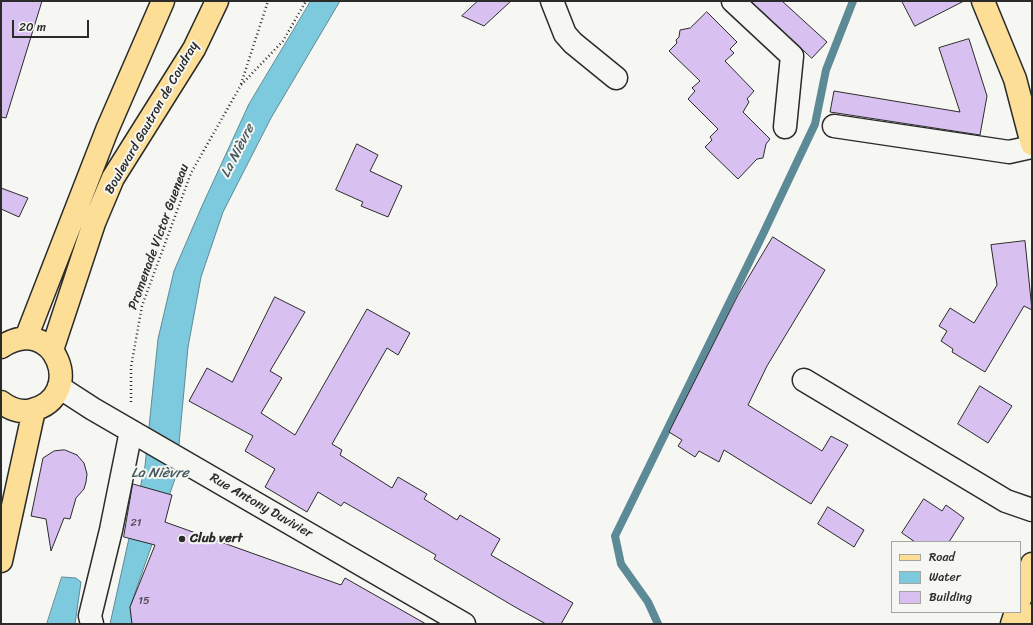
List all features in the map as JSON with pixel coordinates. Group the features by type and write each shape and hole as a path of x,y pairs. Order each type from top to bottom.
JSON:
{"main road":[{"name":"Boulevard Gautron de Coudray","path":"10,341 107,130 163,1"},
{"name":"Boulevard Gautron de Coudray","path":"52,350 94,223 113,178 194,49 218,1"},
{"path":"984,1 1015,78 1032,144"},
{"path":"2,409 19,411 34,410 45,405 54,397 59,387 61,368 52,350 45,344 10,341"},
{"path":"1,561 34,410"},
{"path":"1021,596 1032,564"},
{"path":"1012,624 1016,613"},
{"path":"1027,624 1032,615"}],"street":[{"path":"552,1 565,34 573,44 616,78"},
{"path":"733,1 792,56 785,127"},
{"path":"834,126 1009,152 1032,147"},
{"path":"804,380 1006,501 1032,510"},
{"name":"Rue Antony Duvivier","path":"59,387 131,431 464,624"},
{"path":"92,624 90,616 111,530 131,431"}],"path":[{"name":"Promenade Victor Gueneau","path":"131,431 131,367 142,306 191,173 241,85 268,1"},
{"name":"Promenade Victor Gueneau","path":"241,85 283,41 306,1"}],"water":[{"name":"La Nièvre","path":"311,1 340,1 271,118 223,212 201,277 188,347 176,476 130,607 132,624 110,624 145,466 158,339 174,271 249,104"},
{"path":"62,577 76,578 81,582 75,624 47,624"}],"building":[{"path":"1,1 42,1 6,118 1,117"},
{"path":"478,1 511,1 484,26 462,16"},
{"path":"751,1 782,1 827,42 812,58"},
{"path":"902,1 964,1 915,26"},
{"path":"707,12 737,42 730,49 734,53 725,61 754,91 747,99 749,102 743,112 770,139 766,144 763,158 757,159 738,179 705,147 712,140 710,137 718,129 688,99 695,91 692,88 700,81 669,51 677,43 676,40 679,37 680,30 690,28"},
{"path":"969,39 987,96 980,135 830,112 834,91 960,112 939,48"},
{"path":"357,144 378,155 370,171 402,186 388,217 361,206 363,202 336,190"},
{"path":"1,188 28,198 19,217 1,209"},
{"path":"773,237 825,270 767,366 748,405 822,451 831,436 848,445 811,504 724,450 719,462 699,451 695,457 678,446 682,440 669,432 738,295"},
{"path":"1025,241 1032,310 1024,306 985,372 952,352 953,349 941,341 947,331 939,326 950,308 974,323 997,285 991,245"},
{"path":"275,297 305,312 270,371 282,378 261,413 295,435 367,309 410,333 398,355 387,348 332,444 342,450 340,455 392,488 398,477 427,494 424,499 457,520 460,515 500,539 491,555 573,603 561,624 546,624 515,607 434,559 436,555 344,502 341,506 318,492 307,512 265,487 275,469 245,451 253,436 189,401 207,368 232,382"},
{"path":"980,386 1012,406 988,443 958,424"},
{"path":"65,450 77,455 84,463 87,474 86,482 84,489 76,498 70,519 64,518 51,551 46,519 31,516 43,458 54,451"},
{"path":"133,484 172,495 165,522 341,585 345,578 426,624 132,624 130,607 155,545 124,537"},
{"path":"924,499 942,511 946,505 964,518 950,541 914,541 902,533"},
{"path":"828,507 864,530 854,547 818,524"}],"waterway":[{"path":"658,624 648,602 621,564 615,536 763,234 815,124 826,70 853,1"}],"place":[{"name":"Club vert","path":"182,539"}]}
